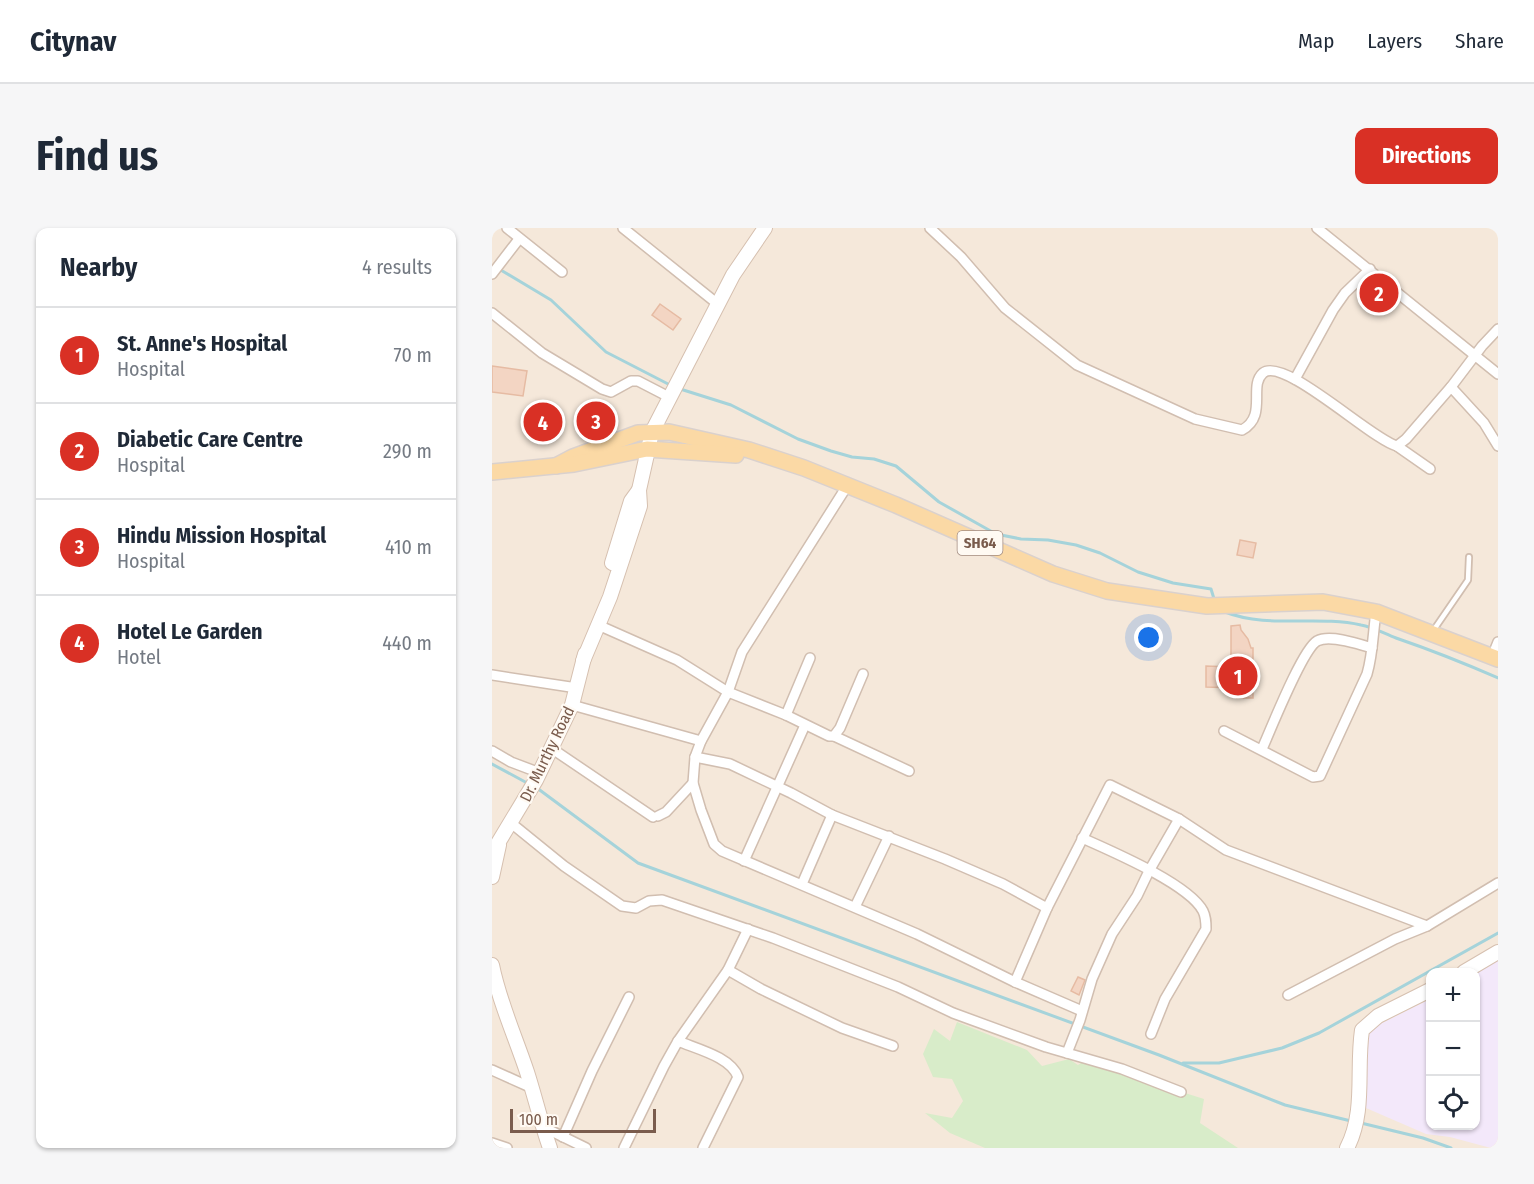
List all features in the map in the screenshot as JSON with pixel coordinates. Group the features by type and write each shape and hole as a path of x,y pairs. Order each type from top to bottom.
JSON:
{"main road":[{"name":"Dr. Murthy Road","path":"583,661 610,597 640,506 639,490 652,432 733,275 765,228"},
{"name":"SH64","path":"556,466 573,457 632,435 669,432 748,450 804,468 896,505 1053,574 1107,591 1214,605 1323,602 1375,619 1431,633 1495,658"},
{"name":"SH64","path":"492,472 574,465 647,449 761,455"},
{"name":"Dr. Murthy Road","path":"492,877 496,844 512,823 538,776 572,705 593,621 631,501 639,490"},
{"path":"1471,968 1498,952"},
{"path":"492,964 497,1003 532,1088 550,1148"},
{"path":"1347,1148 1355,1133 1359,1114 1362,1030 1378,1016 1426,992"}],"street":[{"path":"507,228 562,272"},
{"path":"623,228 719,305"},
{"path":"930,228 961,257 1005,308 1077,365 1195,419 1242,430 1250,426 1255,418 1258,380 1264,373 1271,370 1294,379 1350,415 1388,444 1396,446 1430,469"},
{"path":"1317,228 1498,374"},
{"path":"492,274 519,239"},
{"path":"1294,379 1333,310 1346,293 1370,270"},
{"path":"492,313 542,353 602,389 610,392 631,381 638,381 670,394"},
{"path":"1396,446 1406,440 1498,329"},
{"path":"1450,387 1484,423 1498,446"},
{"path":"847,486 747,644 732,677 728,692 701,741 695,757 693,783 714,844 722,851 744,861 927,939 1081,1015"},
{"path":"1224,731 1313,777 1320,776 1367,674 1375,619"},
{"path":"598,625 677,660 728,692 786,715 909,771"},
{"path":"1262,749 1310,648 1324,639 1371,644"},
{"path":"1495,658 1498,642"},
{"path":"786,715 810,658"},
{"path":"834,736 840,728 863,674"},
{"path":"492,675 577,688"},
{"path":"572,705 701,741"},
{"path":"744,861 805,725"},
{"path":"551,748 656,817 662,816 693,783"},
{"path":"492,751 538,776"},
{"path":"695,757 730,764 832,815 889,836 1003,884 1047,908"},
{"path":"1015,982 1047,908 1110,785 1179,819 1226,850 1427,926"},
{"path":"802,884 832,815"},
{"path":"1067,1053 1092,979 1112,934 1137,896 1179,819"},
{"path":"512,823 564,866 622,906 636,908 649,901 662,900 748,929 898,987 953,1013 1067,1053 1122,1069 1181,1092"},
{"path":"855,907 889,836"},
{"path":"1082,838 1178,888 1196,902 1206,919 1206,929 1165,999 1151,1034"},
{"path":"1288,995 1395,939 1427,926 1498,883"},
{"path":"624,1148 678,1041 728,970 748,929"},
{"path":"728,970 761,989 842,1028 893,1046"},
{"path":"563,1137 592,1071 629,997"},
{"path":"678,1041 724,1061 735,1069 738,1077 703,1148"},
{"path":"492,1070 532,1088"},
{"path":"543,1127 586,1148"},
{"path":"492,1143 507,1148"}],"lane":[{"path":"1431,633 1468,580 1469,557"}],"shaded area":[{"path":"492,228 1498,228 1498,1148 492,1148"},
{"path":"1498,960 1498,1148 1426,1134 1366,1108 1364,1032 1426,1001 1426,1130 1480,1130 1480,971"}],"green space":[{"path":"957,1022 1027,1050 1042,1066 1069,1059 1078,1065 1084,1061 1204,1099 1200,1123 1238,1148 985,1148 950,1133 925,1113 952,1118 963,1101 952,1079 933,1077 923,1054 934,1029 950,1041"}],"building":[{"path":"1379,286 1390,295 1383,302 1373,293"},
{"path":"660,304 681,319 673,330 652,315"},
{"path":"492,366 527,371 523,396 492,392"},
{"path":"594,402 604,404 598,432 588,429"},
{"path":"1240,540 1256,543 1253,558 1237,555"},
{"path":"1240,625 1253,648 1253,698 1237,698 1237,688 1206,687 1206,666 1231,667 1231,626"},
{"path":"1078,977 1085,980 1079,995 1071,991"}],"waterway":[{"path":"499,269 551,300 606,352 672,386"},
{"path":"677,388 731,405 798,439 831,451 852,457 874,459 896,466 939,502 996,534 1076,545 1100,553 1138,572 1173,583 1211,589 1215,602"},
{"path":"1225,612 1258,620 1327,621 1365,626 1498,678"},
{"path":"492,764 529,784"},
{"path":"537,788 638,863 1159,1055 1285,1105 1351,1121"},
{"path":"1183,1063 1219,1063 1282,1048 1319,1033 1498,933"},
{"path":"1361,1123 1423,1138 1451,1148"}],"place":[{"name":"Diabetic Care Centre","path":"1379,293"},
{"name":"Hindu Mission Hospital","path":"596,421"},
{"name":"Hotel Le Garden","path":"543,422"},
{"name":"St. Anne's Hospital","path":"1238,676"}]}
